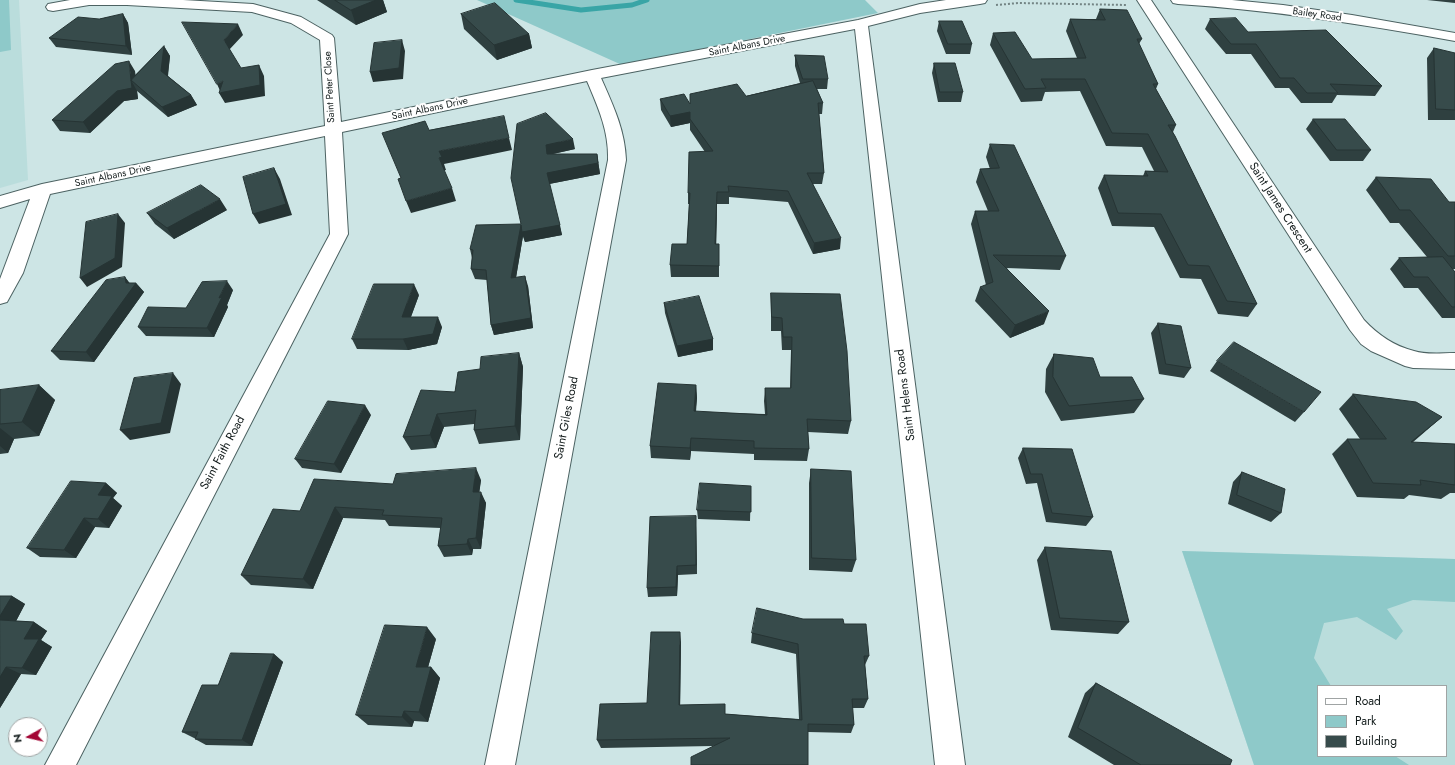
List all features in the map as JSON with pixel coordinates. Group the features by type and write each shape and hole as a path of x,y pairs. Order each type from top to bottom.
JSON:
{"street":[{"name":"Bailey Road","path":"1178,0 1260,7 1388,25 1455,37"},
{"name":"Saint Peter Close","path":"53,7 89,1 135,1 253,8 296,20 327,38 332,130"},
{"path":"861,24 892,14 986,3"},
{"name":"Saint James Crescent","path":"1146,3 1357,325 1368,338 1378,345 1413,360 1455,361"},
{"name":"Saint Albans Drive","path":"0,202 42,190 592,75 861,24"},
{"name":"Saint Helens Road","path":"861,24 950,765"},
{"name":"Saint Giles Road","path":"500,765 617,160 618,145 614,124 592,75"},
{"name":"Saint Faith Road","path":"60,765 339,234 332,130"},
{"path":"0,297 13,273 42,190"}],"path":[{"path":"986,3 1146,3"}],"shaded area":[{"path":"0,0 19,0 28,180 0,188"},
{"path":"1182,551 1455,559 1455,765 1254,765"}],"green space":[{"path":"0,0 9,0 11,50 0,52"},
{"path":"477,0 865,0 878,13 622,65"},
{"path":"1182,551 1455,559 1455,602 1413,600 1387,609 1403,631 1396,640 1357,617 1324,623 1314,658 1330,685 1317,685 1317,757 1397,757 1409,765 1254,765"}],"building":[{"path":"335,0 376,0 351,10"},
{"path":"495,3 529,34 494,45 461,14"},
{"path":"1100,9 1127,10 1142,39 1137,39 1158,84 1153,84 1176,125 1168,125 1175,136 1257,304 1227,301 1209,266 1188,265 1161,214 1118,213 1104,175 1148,176 1145,171 1168,172 1148,134 1112,133 1085,79 1041,79 1046,88 1025,89 993,33 1015,32 1032,59 1086,58 1070,19 1105,20"},
{"path":"123,14 126,46 49,38 78,17 99,19"},
{"path":"1236,18 1248,32 1326,30 1382,86 1330,84 1338,93 1307,93 1294,78 1280,78 1256,44 1231,44 1210,19"},
{"path":"939,21 962,21 972,44 948,44"},
{"path":"182,22 238,24 224,40 241,68 259,65 260,85 219,93 223,81 217,84"},
{"path":"402,40 399,68 370,72 374,43"},
{"path":"164,46 161,71 191,95 162,107 131,80"},
{"path":"1434,48 1455,53 1455,110 1436,109"},
{"path":"795,55 824,56 828,79 803,79"},
{"path":"129,61 132,88 117,91 83,122 52,120 115,64"},
{"path":"934,63 955,63 963,92 940,92"},
{"path":"813,81 823,103 818,103 824,173 807,173 841,238 814,243 788,191 728,186 729,192 717,192 715,244 719,244 719,266 670,265 672,244 687,244 690,193 688,193 689,152 713,151 690,119 690,112 670,116 660,99 684,94 690,104 690,94 737,84 746,96"},
{"path":"546,113 573,139 546,145 547,154 597,154 598,163 547,173 560,225 522,232 521,225 511,278 525,276 531,318 491,325 486,270 471,269 473,250 470,249 476,225 521,224 511,178 517,124"},
{"path":"504,116 509,138 439,151 442,157 439,158 452,188 406,201 398,179 401,178 382,133 425,121 429,130"},
{"path":"1313,119 1345,119 1371,150 1337,150"},
{"path":"990,144 1014,145 1066,256 993,255 1049,311 1015,325 980,287 993,282 975,211 999,211 980,169 999,168"},
{"path":"274,168 286,204 253,214 243,177"},
{"path":"1376,177 1431,179 1449,202 1455,202 1455,256 1448,256 1410,210 1400,210"},
{"path":"201,185 220,199 167,228 147,213"},
{"path":"118,214 115,258 80,278 86,222"},
{"path":"1443,257 1455,272 1455,307 1452,307 1428,277 1414,277 1399,258"},
{"path":"125,277 126,283 136,283 86,352 51,351 106,280"},
{"path":"227,281 219,298 222,297 207,328 138,327 148,307 186,308 202,282"},
{"path":"374,284 414,284 402,317 438,317 433,334 403,339 352,339"},
{"path":"771,293 840,294 847,351 851,421 807,419 809,449 754,448 754,441 691,438 690,448 650,446 658,383 696,385 694,411 767,415 765,388 791,388 792,337 783,337 782,318 772,317"},
{"path":"699,296 713,339 677,346 664,303"},
{"path":"1158,323 1181,326 1191,368 1166,364"},
{"path":"1234,342 1321,392 1304,412 1217,361"},
{"path":"519,353 515,426 474,430 476,410 437,414 430,435 403,437 421,390 455,392 458,372 480,369 481,357"},
{"path":"1054,354 1093,358 1100,377 1132,377 1144,399 1069,406 1053,377"},
{"path":"173,373 161,423 120,430 134,378"},
{"path":"39,385 22,422 0,424 0,390"},
{"path":"1353,394 1416,402 1442,417 1411,442 1455,444 1455,485 1420,480 1421,485 1373,483 1347,439 1386,439"},
{"path":"328,401 365,405 334,464 295,459"},
{"path":"1023,448 1072,449 1093,517 1052,513 1042,474 1031,474"},
{"path":"476,468 473,492 481,492 476,538 468,539 467,544 438,546 442,518 382,515 384,510 335,507 303,579 241,575 273,509 300,511 314,479 393,484 396,474"},
{"path":"811,469 851,471 856,560 812,558"},
{"path":"1242,472 1285,489 1281,513 1237,495"},
{"path":"71,481 106,483 98,495 112,496 98,519 84,518 64,550 27,548"},
{"path":"700,483 751,486 751,512 697,510"},
{"path":"696,516 696,565 677,566 676,587 647,588 650,517"},
{"path":"1045,547 1111,551 1129,622 1060,618"},
{"path":"0,596 12,596 0,616"},
{"path":"757,608 803,619 843,619 844,624 866,624 869,656 864,656 868,699 852,699 854,725 808,724 808,765 691,765 691,757 730,738 597,740 600,704 647,703 651,632 680,632 679,705 725,704 725,714 802,720 798,644 752,633"},
{"path":"0,620 34,622 24,639 39,639 22,668 6,667 0,677"},
{"path":"385,625 427,627 416,667 431,667 419,712 404,711 402,717 356,715"},
{"path":"231,653 274,654 242,740 195,739 198,732 182,732 202,685 218,685"},
{"path":"1096,683 1232,760 1230,765 1141,765 1078,728"}],"waterway":[{"path":"516,0 581,10 632,5 647,0"}]}
